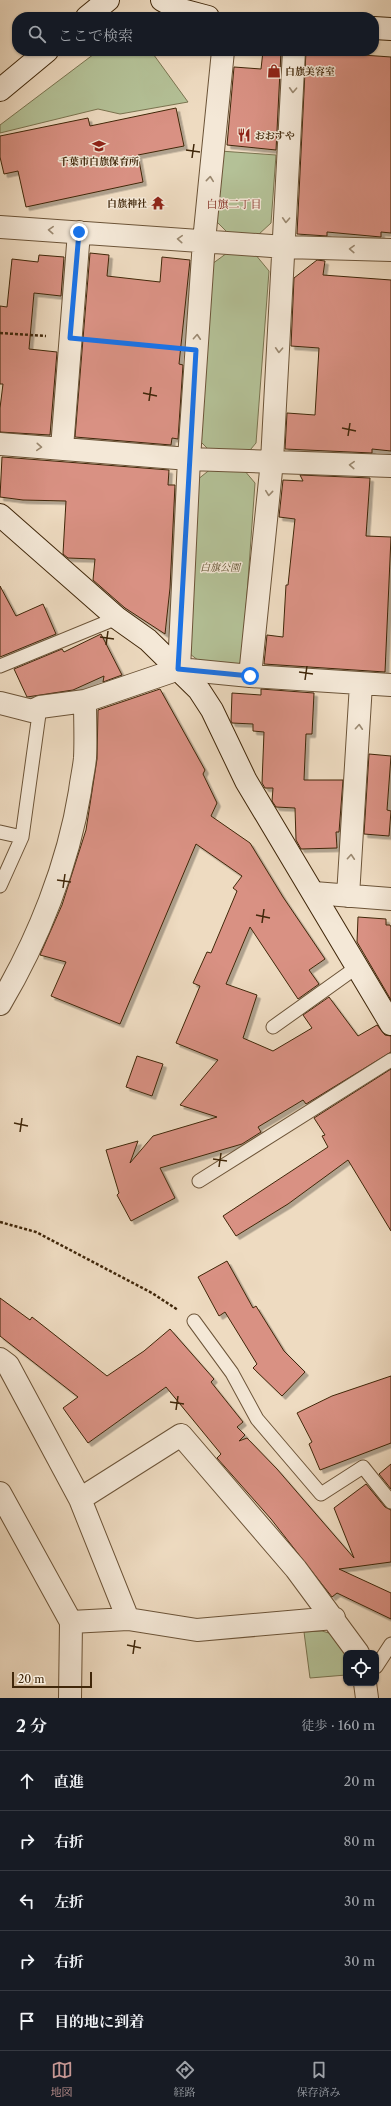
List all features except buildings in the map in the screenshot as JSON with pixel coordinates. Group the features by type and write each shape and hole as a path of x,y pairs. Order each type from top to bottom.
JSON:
{"street":[{"path":"93,12 108,0"},
{"path":"162,0 178,9 189,12"},
{"path":"379,28 391,29"},
{"path":"0,90 40,56"},
{"path":"178,669 196,350 204,241 222,56"},
{"path":"250,676 272,461 285,246 294,56"},
{"path":"0,227 285,246 391,250"},
{"path":"62,448 79,232"},
{"path":"0,444 189,459 391,466"},
{"path":"0,515 117,618 148,640 198,690 212,710 246,780 391,1024"},
{"path":"0,702 32,711 40,707 85,700 178,669 250,676 391,686"},
{"path":"348,896 361,684"},
{"path":"0,1004 11,986 38,929 58,876 76,815 85,759 85,700"},
{"path":"314,893 391,899"},
{"path":"0,1359 8,1365 80,1499 128,1620"},
{"path":"80,1499 181,1434 296,1569 334,1618 356,1650"},
{"path":"0,1493 71,1622 70,1698"},
{"path":"71,1622 128,1620 197,1630 334,1618"},
{"path":"365,1686 367,1698"}],"lane":[{"path":"0,666 117,618"},
{"path":"0,886 22,837 40,707"},
{"path":"0,832 22,837"},
{"path":"273,1027 358,967"},
{"path":"199,1181 391,1060"},
{"path":"194,1321 232,1372 257,1419 321,1494 363,1467 391,1502"},
{"path":"379,1662 391,1644"}],"path":[{"path":"0,333 196,350"},
{"path":"0,1222 36,1232 152,1293 194,1321"}],"green space":[{"path":"91,56 155,56 188,102 120,114 98,109 0,133 0,125"},
{"path":"220,151 276,155 271,223 258,235 228,233 215,220"},
{"path":"227,253 255,254 269,271 256,443 245,456 213,454 200,441 212,264"},
{"name":"白旗公園","path":"212,468 244,470 255,483 242,664 199,661 185,650 197,480"},
{"path":"322,1631 336,1635 344,1650 343,1650 343,1675 310,1678 304,1632"}],"place":[{"name":"白旗美容室","path":"274,71"},
{"name":"おおすや","path":"244,135"},
{"name":"千葉市白旗保育所","path":"99,146"},
{"name":"白旗神社","path":"158,203"}],"district":[{"name":"白旗二丁目","path":"234,204"}],"route":[{"path":"79,232 70,338 196,350 178,669 250,676"}]}
